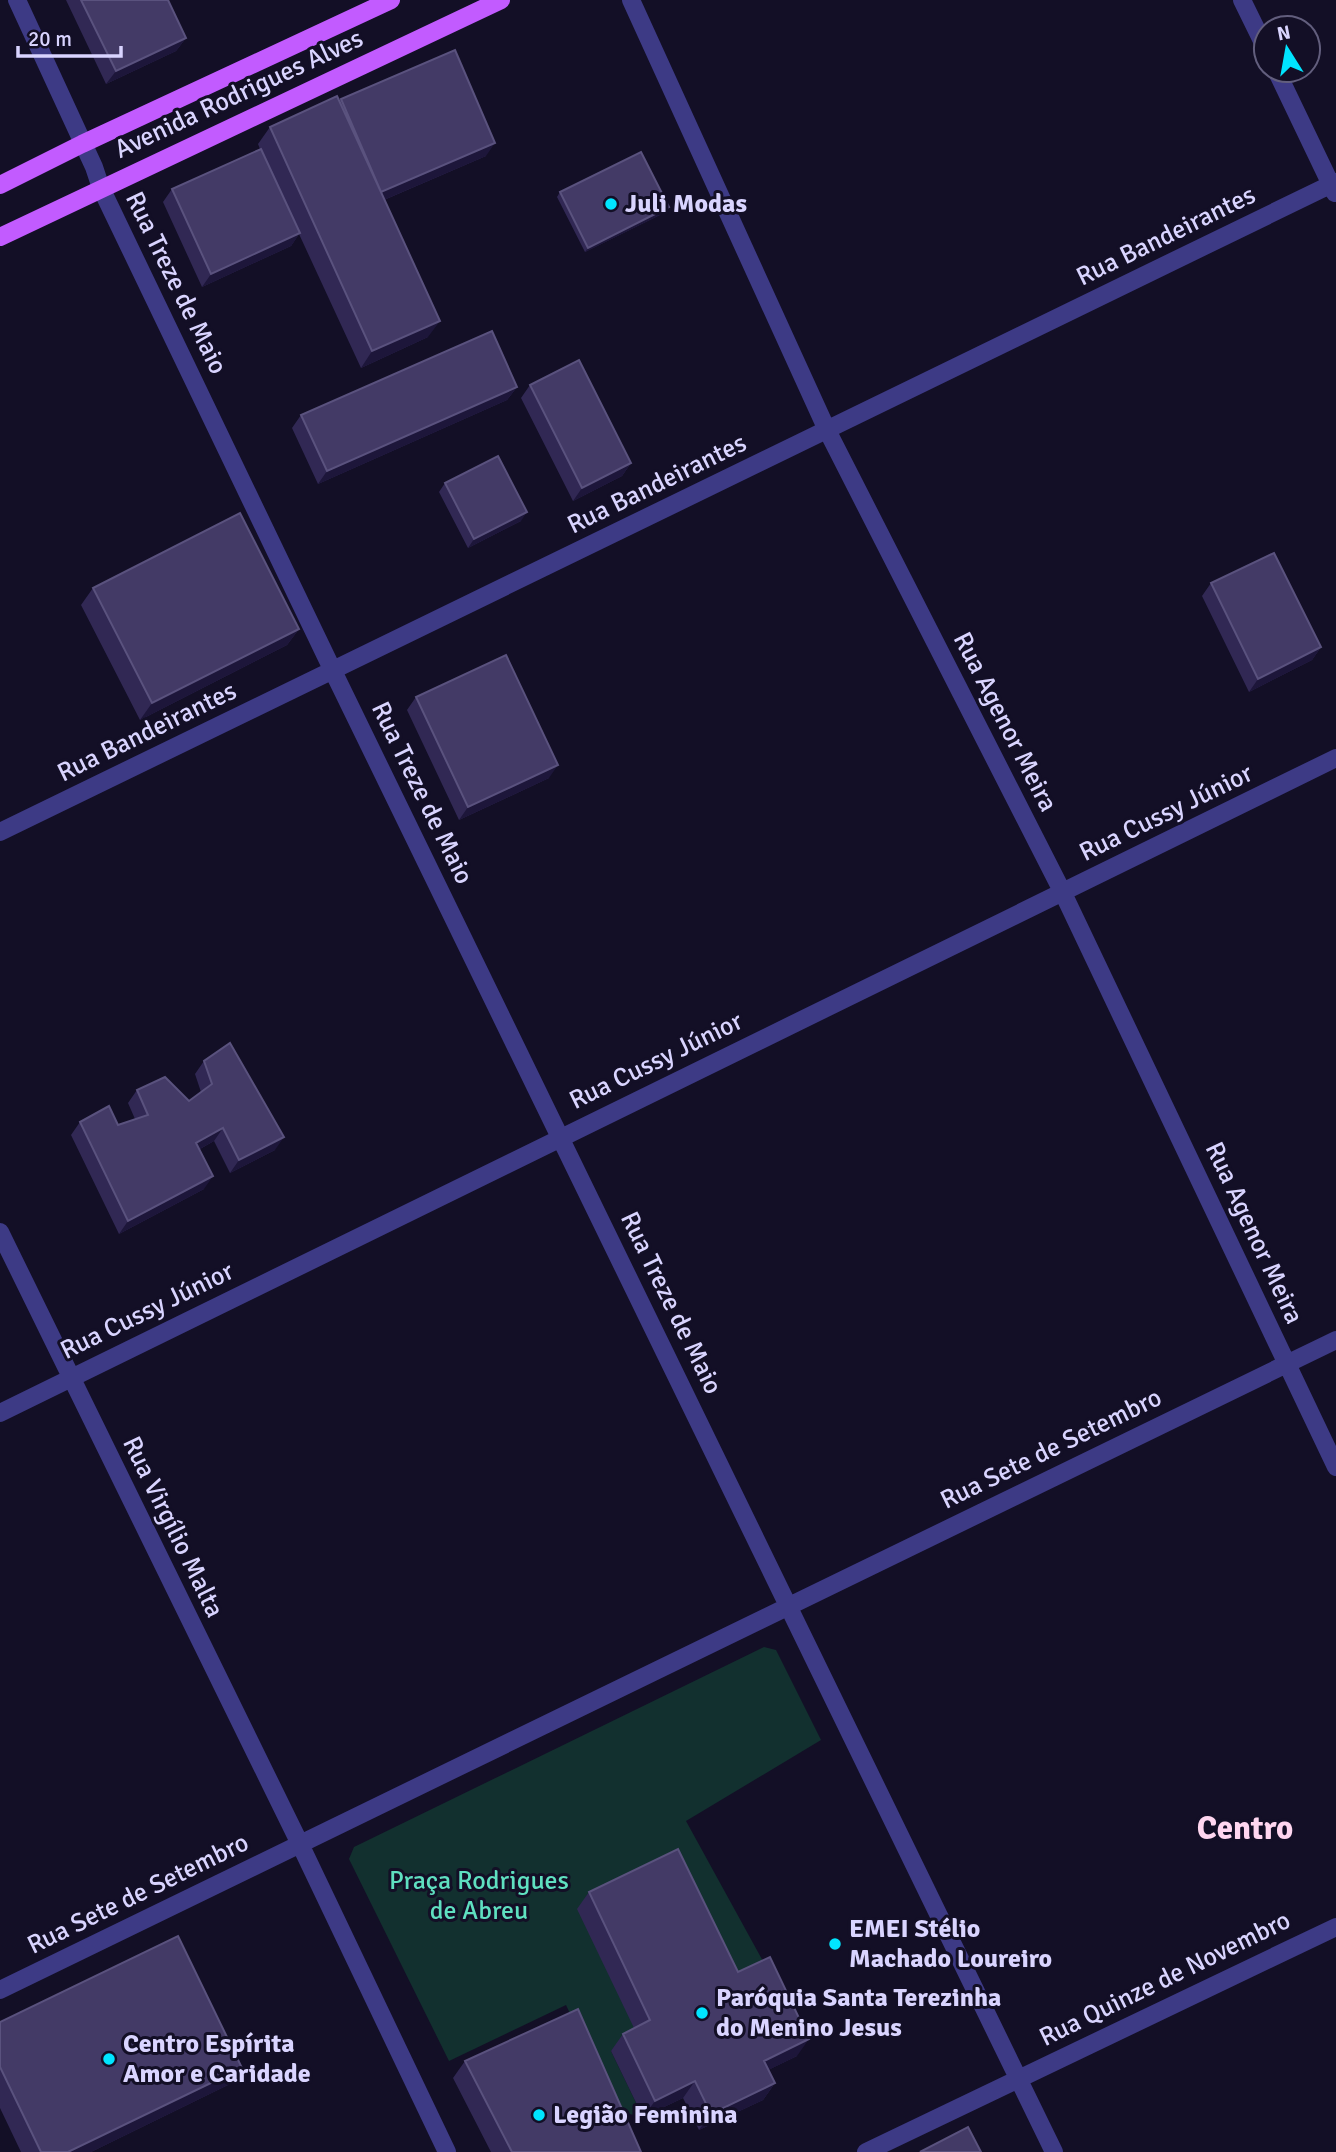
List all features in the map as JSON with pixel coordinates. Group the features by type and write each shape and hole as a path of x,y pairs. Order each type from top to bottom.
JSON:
{"main road":[{"name":"Avenida Rodrigues Alves","path":"0,185 391,0"},
{"name":"Avenida Rodrigues Alves","path":"0,237 501,0"}],"street":[{"name":"Rua Treze de Maio","path":"17,0 101,188 333,671 789,1606"},
{"name":"Rua Agenor Meira","path":"631,0 827,430 1063,893 1336,1466"},
{"path":"1242,0 1252,20"},
{"path":"1283,84 1334,187"},
{"name":"Rua Bandeirantes","path":"0,832 1334,187"},
{"name":"Rua Cussy Júnior","path":"0,1413 1336,758"},
{"name":"Rua Virgílio Malta","path":"0,1232 300,1844"},
{"name":"Rua Sete de Setembro","path":"789,1606 1336,1340"},
{"path":"447,2152 300,1844 789,1606 1054,2152"},
{"name":"Rua Sete de Setembro","path":"0,1990 300,1844"},
{"name":"Rua Quinze de Novembro","path":"866,2152 1336,1927"}],"green space":[{"name":"Praça Rodrigues de Abreu","path":"764,1647 776,1650 821,1740 686,1821 803,2034 639,2037 611,2051 643,2117 616,2111 566,2005 449,2061 349,1859 354,1847"}],"building":[{"path":"81,0 168,0 186,38 116,71"},
{"path":"455,50 495,143 381,192 341,99"},
{"path":"337,96 440,321 372,351 270,127"},
{"path":"261,149 300,233 211,274 172,189"},
{"name":"Juli Modas","path":"641,152 669,207 588,248 560,192"},
{"path":"492,331 517,387 327,471 301,415"},
{"path":"579,360 631,463 582,488 530,385"},
{"path":"498,456 527,512 474,539 445,483"},
{"path":"240,513 299,629 152,703 93,588"},
{"path":"1274,553 1321,647 1258,679 1211,583"},
{"path":"506,655 558,765 468,807 416,697"},
{"path":"230,1043 284,1137 239,1160 223,1128 196,1143 213,1176 128,1221 80,1122 109,1106 118,1125 148,1115 137,1090 165,1077 189,1101 212,1084 204,1061"},
{"name":"Paróquia Santa Terezinha do Menino Jesus","path":"678,1849 738,1972 770,1957 809,2039 764,2061 775,2083 711,2114 695,2081 655,2101 623,2034 650,2020 589,1892"},
{"name":"Centro Espírita Amor e Caridade","path":"178,1936 242,2068 68,2152 41,2152 0,2067 0,2022"},
{"name":"Legião Feminina","path":"578,2009 641,2152 512,2152 465,2061"},
{"path":"968,2127 981,2152 920,2152"}],"place":[{"name":"Juli Modas","path":"611,204"},
{"name":"EMEI Stélio Machado Loureiro","path":"835,1944"},
{"name":"Paróquia Santa Terezinha do Menino Jesus","path":"702,2013"},
{"name":"Centro Espírita Amor e Caridade","path":"109,2059"},
{"name":"Legião Feminina","path":"539,2115"}],"district":[{"name":"Centro","path":"1245,1828"}]}
